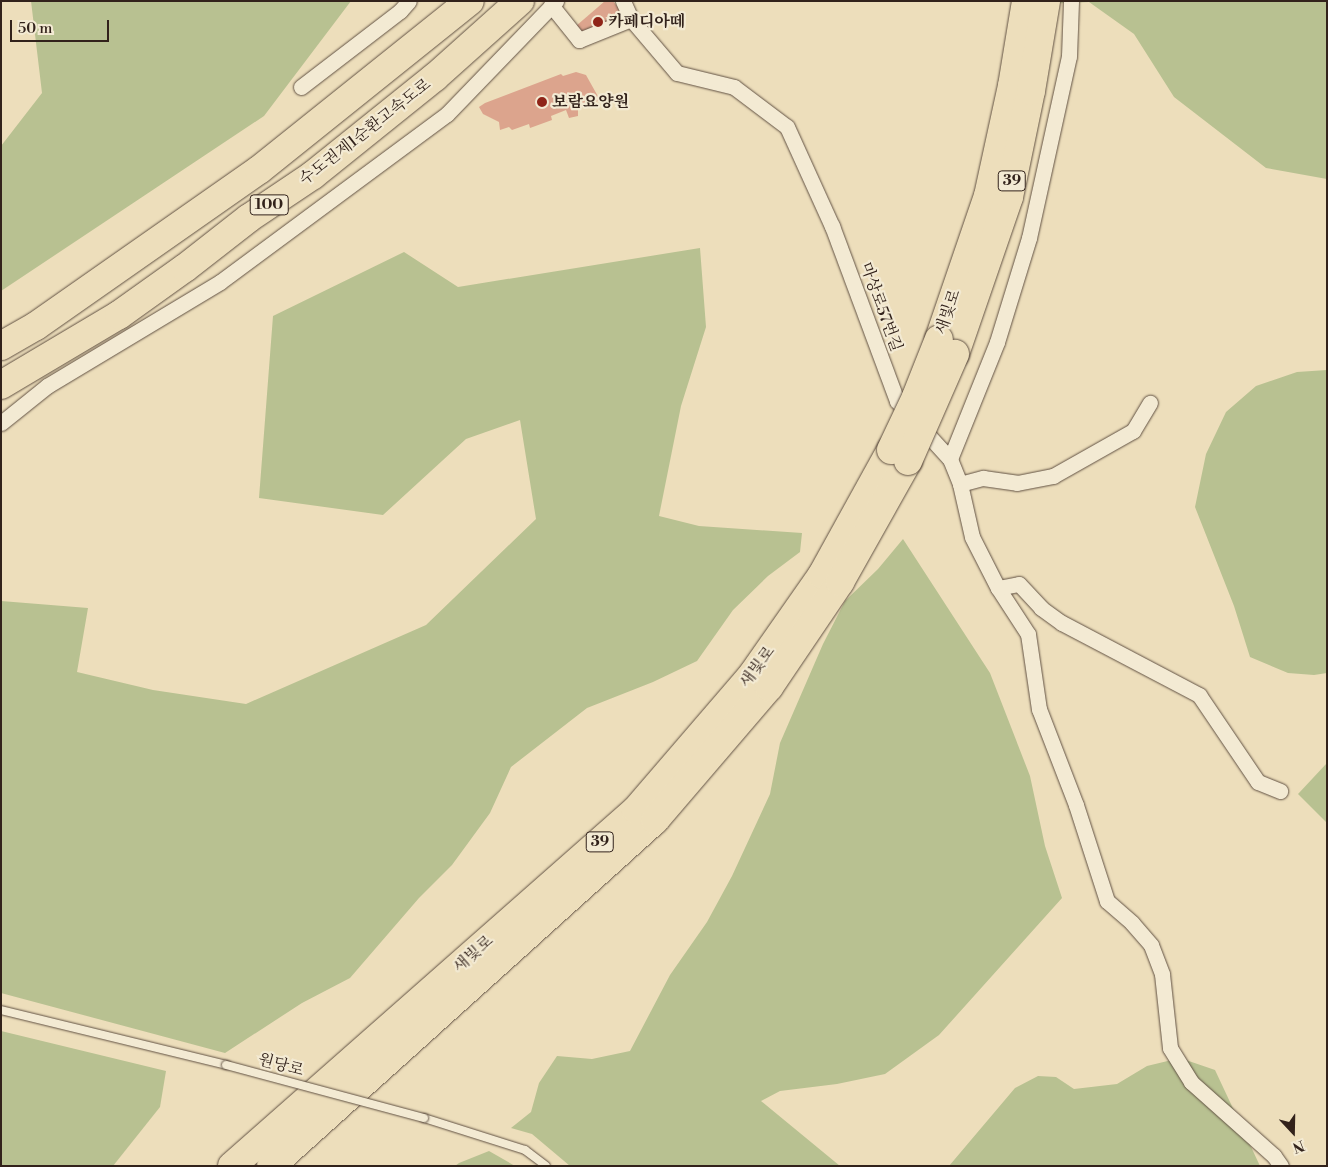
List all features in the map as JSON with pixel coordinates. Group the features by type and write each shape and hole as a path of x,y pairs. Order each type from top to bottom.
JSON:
{"highway":[{"name":"100","path":"1,346 51,315 259,170 470,1"},
{"name":"수도권제1순환고속도로","path":"1,385 119,315 185,268 249,218 313,175 435,77 520,1"},
{"name":"새빛로","path":"947,346 988,196 1012,86 1026,1"},
{"name":"새빛로","path":"271,1166 655,820 769,687 840,582 899,456 1009,198 1031,91 1046,1"},
{"name":"새빛로","path":"232,1166 636,810 752,675 822,575 899,456"}],"street":[{"path":"301,87 400,11 409,1"},
{"name":"마상로57번길","path":"623,1 631,19 676,73 734,87 787,127 832,226 897,401 950,458 960,484 972,537 998,588 1028,634 1039,710 1076,805 1107,901 1132,923 1151,946 1162,974 1170,1048 1191,1082 1274,1156 1281,1166"},
{"path":"950,458 997,342 1029,238 1069,56 1071,1"},
{"path":"1,423 47,386 220,282 447,114 554,3 579,40 631,19"},
{"path":"960,484 983,478 1017,483 1053,476 1133,431 1150,403"},
{"path":"998,588 1018,584 1041,608 1062,623 1199,695 1258,782 1280,791"}],"lane":[{"name":"원당로","path":"1,1010 226,1065 424,1118 525,1150 546,1166"}],"green space":[{"path":"31,1 351,1 264,116 1,291 1,146 42,93"},
{"path":"1045,1 1327,1 1327,179 1266,168 1174,97 1134,34 1089,2 1046,4"},
{"path":"700,248 706,327 681,406 659,516 699,526 802,533 800,552 768,576 733,610 697,661 653,682 587,708 511,767 490,813 452,865 419,898 350,978 302,1003 225,1053 1,993 1,601 88,608 77,672 153,690 246,704 426,625 536,519 520,420 466,439 383,515 259,498 273,316 404,252 458,287"},
{"path":"1327,370 1327,673 1314,675 1288,673 1250,657 1234,606 1195,507 1206,454 1226,412 1256,386 1297,372"},
{"path":"903,539 990,673 1030,776 1045,846 1062,898 939,1035 885,1074 837,1084 780,1091 761,1101 840,1166 570,1166 532,1134 511,1128 531,1112 539,1083 557,1056 592,1059 630,1051 670,975 707,922 732,876 770,794 780,743 823,644 845,601 878,569"},
{"path":"1327,763 1327,823 1298,794"},
{"path":"1,1031 166,1071 160,1107 113,1166 1,1166"},
{"path":"1180,1058 1215,1070 1260,1166 949,1166 1015,1088 1038,1076 1056,1077 1074,1089 1117,1084 1147,1066"},
{"path":"489,1151 515,1166 455,1166 459,1163"}],"building":[{"name":"카페디아떼","path":"605,1 613,1 625,17 582,35 576,26"},
{"name":"보람요양원","path":"576,72 586,75 600,100 578,110 578,116 569,118 566,110 551,116 552,120 530,128 529,124 512,130 509,127 500,130 499,122 483,114 479,107 561,74 563,76"}],"place":[{"name":"카페디아떼","path":"598,22"},
{"name":"보람요양원","path":"542,102"}]}
